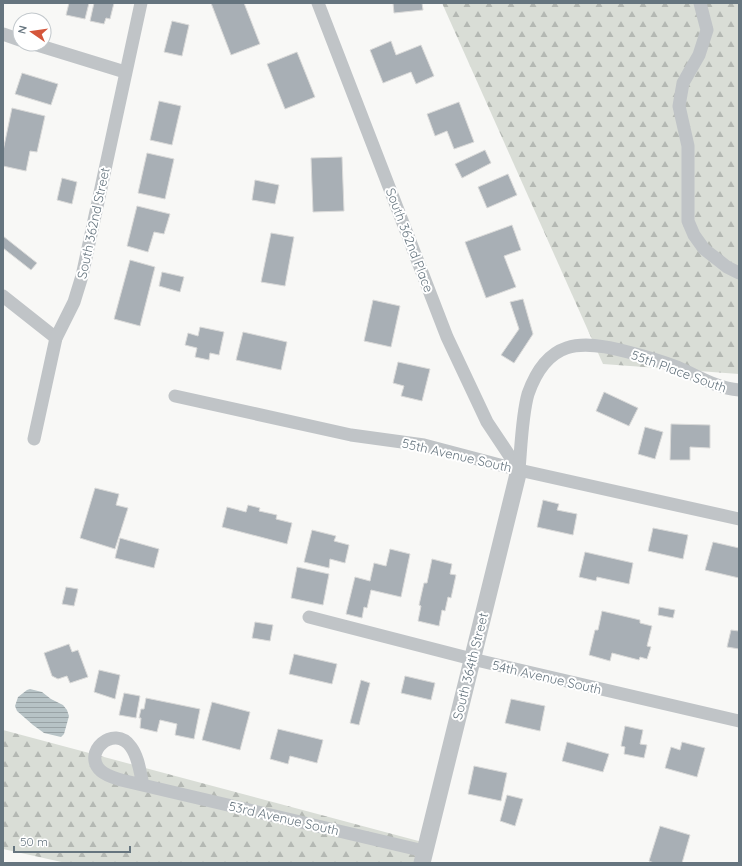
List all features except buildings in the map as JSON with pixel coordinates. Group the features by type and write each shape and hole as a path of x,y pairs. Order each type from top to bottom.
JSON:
{"street":[{"name":"South 362nd Street","path":"34,439 56,338 74,302 82,276 141,3"},
{"name":"South 362nd Place","path":"318,3 448,337 487,422 518,470"},
{"path":"700,3 707,30 699,55 683,83 679,106 688,146 688,221 694,235 704,249 727,267 739,273"},
{"path":"52,50 125,72"},
{"path":"3,296 56,338"},
{"name":"55th Place South","path":"518,470 528,394 538,374 546,363 554,354 567,347 585,345 617,349 670,365 717,386 739,390"},
{"name":"55th Avenue South","path":"175,396 351,435 424,445 518,470 739,519"},
{"name":"South 364th Street","path":"423,857 518,470"},
{"name":"54th Avenue South","path":"309,617 472,659 739,721"},
{"name":"53rd Avenue South","path":"143,785 423,857"}],"green space":[{"path":"442,3 739,3 739,374 603,364"},
{"path":"3,730 426,843 422,863 66,863 3,849"}],"shaded area":[{"path":"30,689 42,692 51,699 63,705 67,710 69,716 64,734 61,737 44,733 17,711 15,706 18,697"}]}
